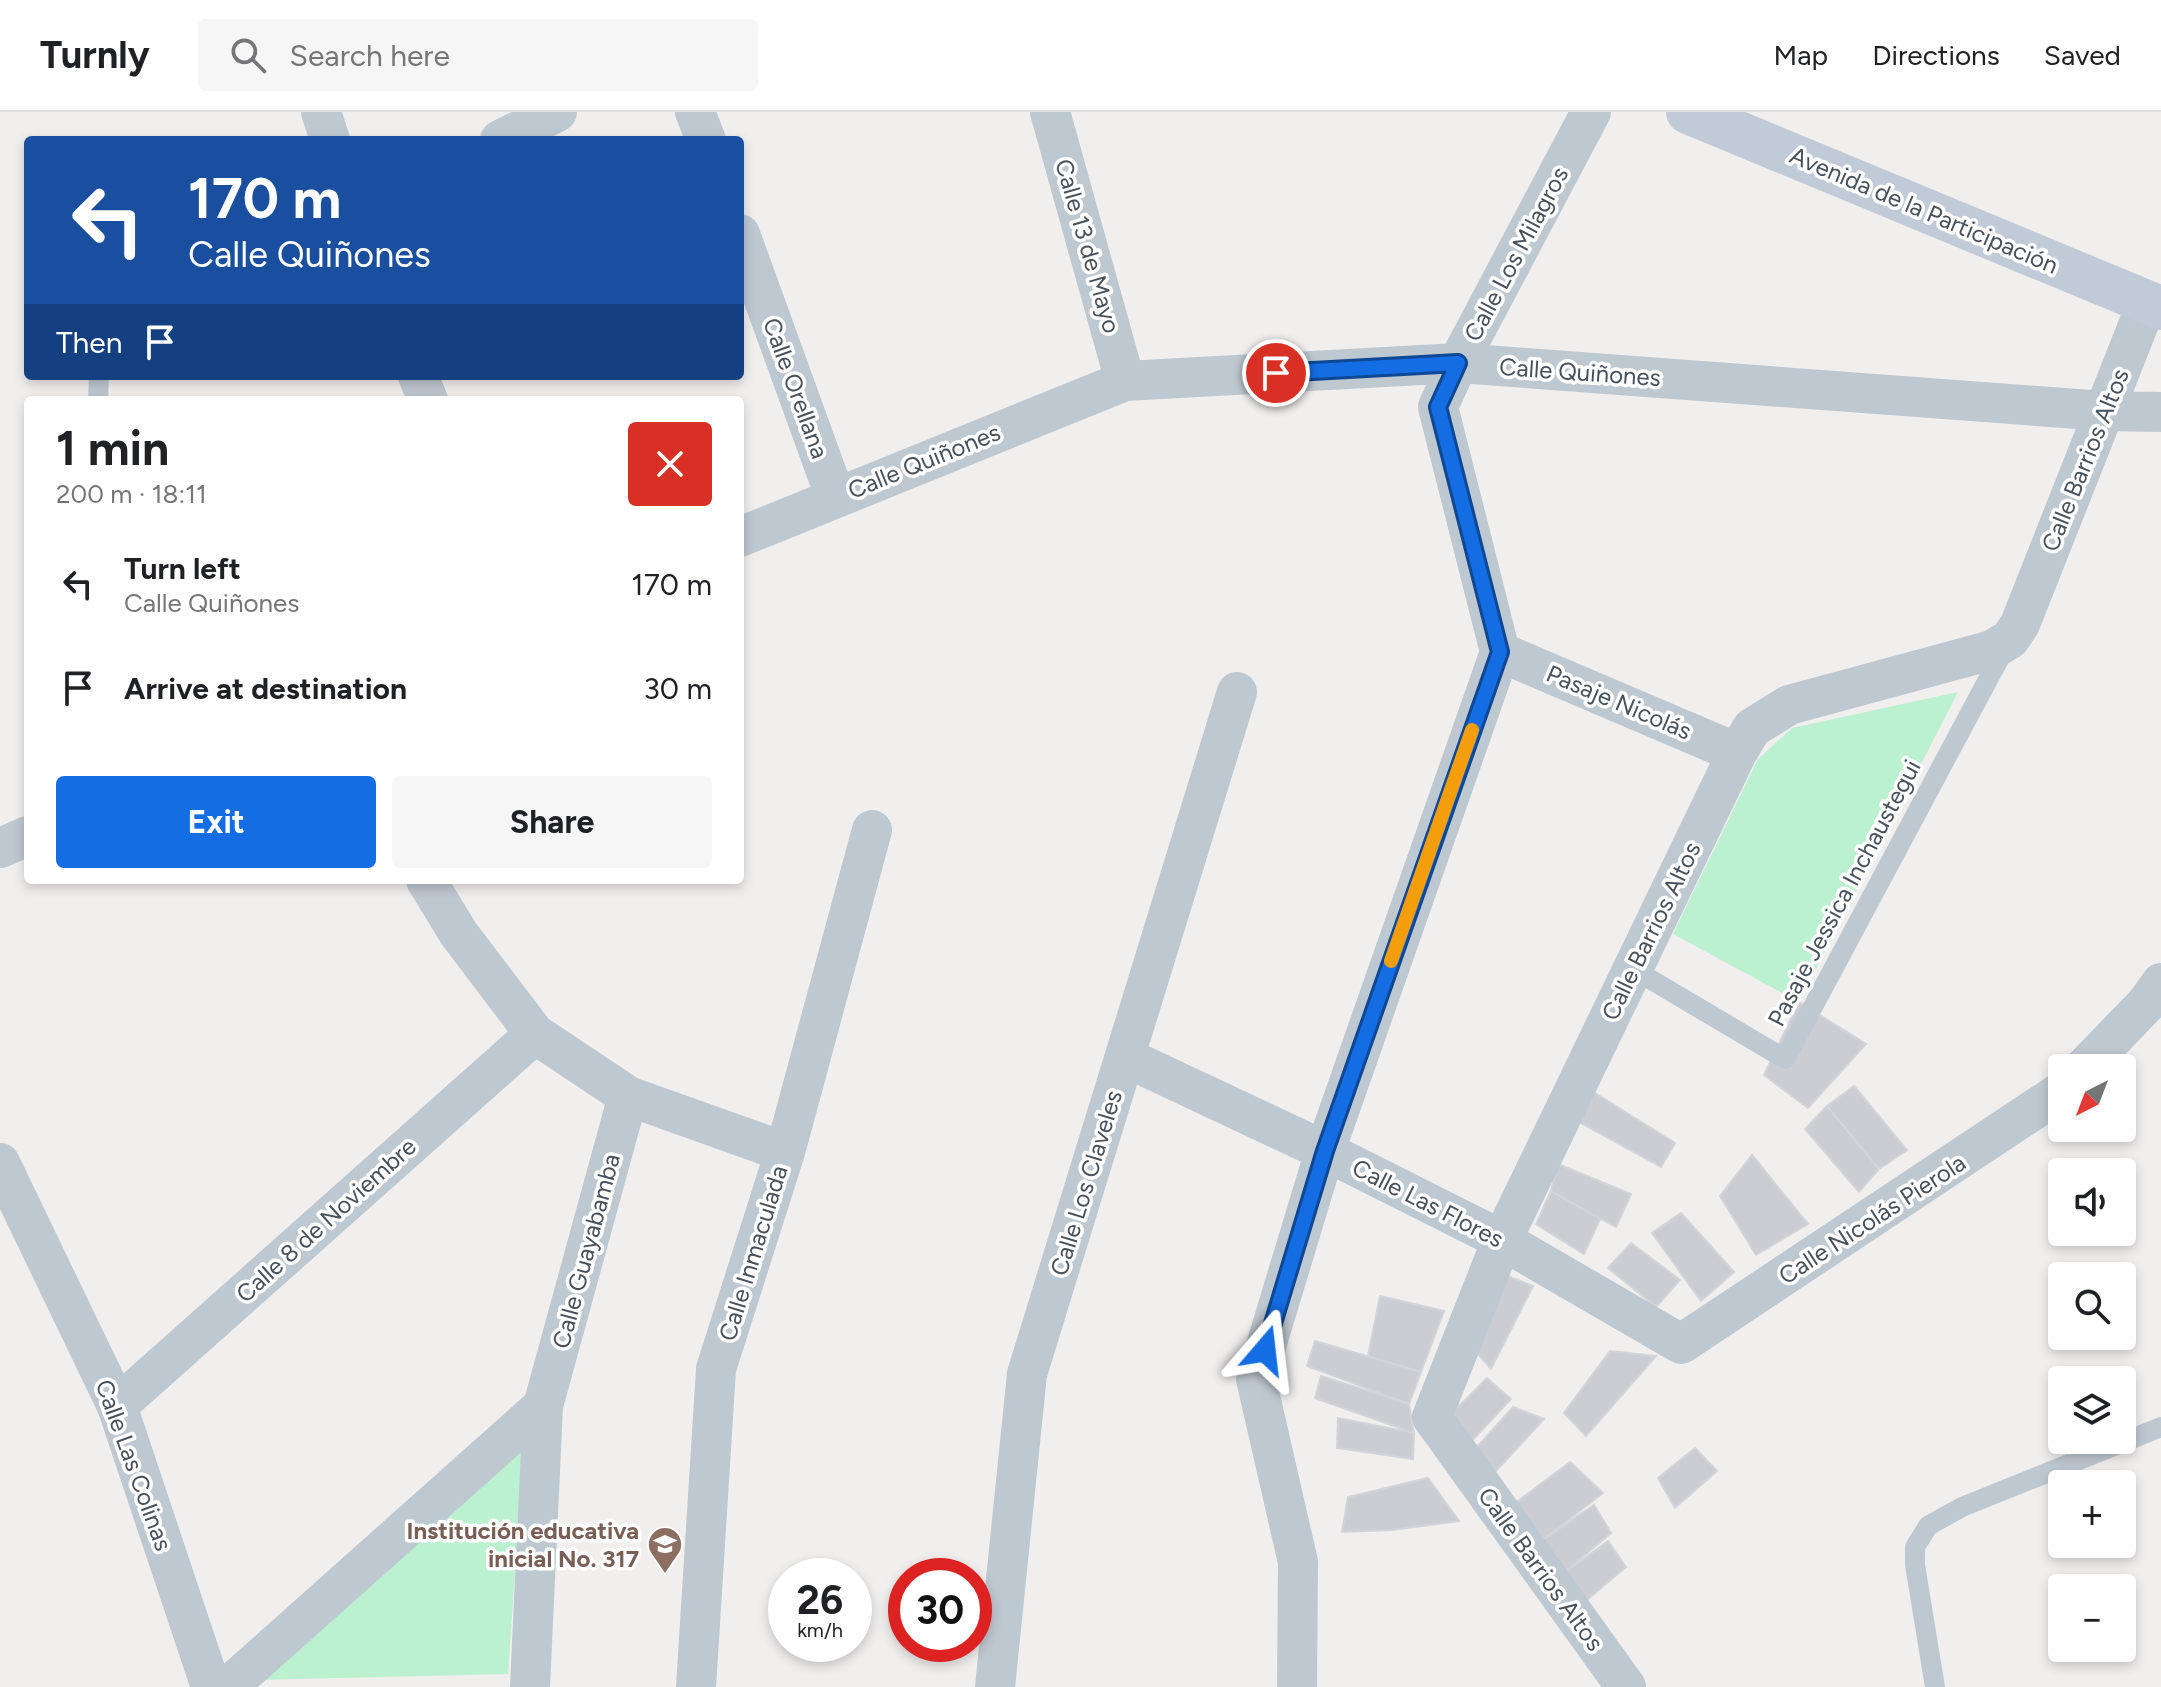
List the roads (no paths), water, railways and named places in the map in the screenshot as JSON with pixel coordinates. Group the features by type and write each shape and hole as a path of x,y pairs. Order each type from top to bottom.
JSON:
{"main road":[{"name":"Avenida de la Participación","path":"1688,112 2154,305"}],"street":[{"path":"321,112 329,136"},
{"path":"508,136 557,112"},
{"path":"695,112 704,136"},
{"name":"Calle 13 de Mayo","path":"1050,112 1125,381"},
{"name":"Calle Los Milagros","path":"1500,652 1438,407 1458,363 1591,112"},
{"name":"Calle Orellana","path":"744,245 835,496"},
{"name":"Calle Barrios Altos","path":"1626,1687 1432,1417 1502,1240 1737,753 1752,728 1789,705 1992,650 2010,639 2020,624 2104,411 2154,305"},
{"name":"Calle Quiñones","path":"744,535 1125,381 1458,363 2104,411 2161,412"},
{"path":"1297,1687 1298,1562 1256,1379 1325,1151 1500,652"},
{"name":"Pasaje Nicolás","path":"1500,652 1737,753"},
{"name":"Calle Los Claveles","path":"995,1687 1027,1374 1237,692"},
{"name":"Calle Inmaculada","path":"696,1687 716,1369 785,1152 872,830"},
{"path":"0,848 24,838"},
{"path":"428,884 459,934 535,1034 628,1096 785,1152"},
{"path":"2098,1054 2146,1004 2161,983"},
{"name":"Calle 8 de Noviembre","path":"117,1406 535,1034"},
{"name":"Calle Las Flores","path":"1125,1057 1325,1151 1502,1240 1681,1344"},
{"name":"Calle Guayabamba","path":"530,1687 543,1406 628,1096"},
{"name":"Calle Nicolás Pierola","path":"1681,1344 2048,1100"},
{"name":"Calle Las Colinas","path":"0,1163 117,1406 211,1687"},
{"path":"228,1687 543,1406"}],"lane":[{"name":"Pasaje Jessica Inchaustegui","path":"1633,969 1785,1059 2010,639"},
{"path":"1935,1687 1915,1565 1915,1547 1928,1526 1962,1507 2161,1427"}],"place":[{"name":"Institución educativa inicial No. 317","path":"665,1575"}]}
